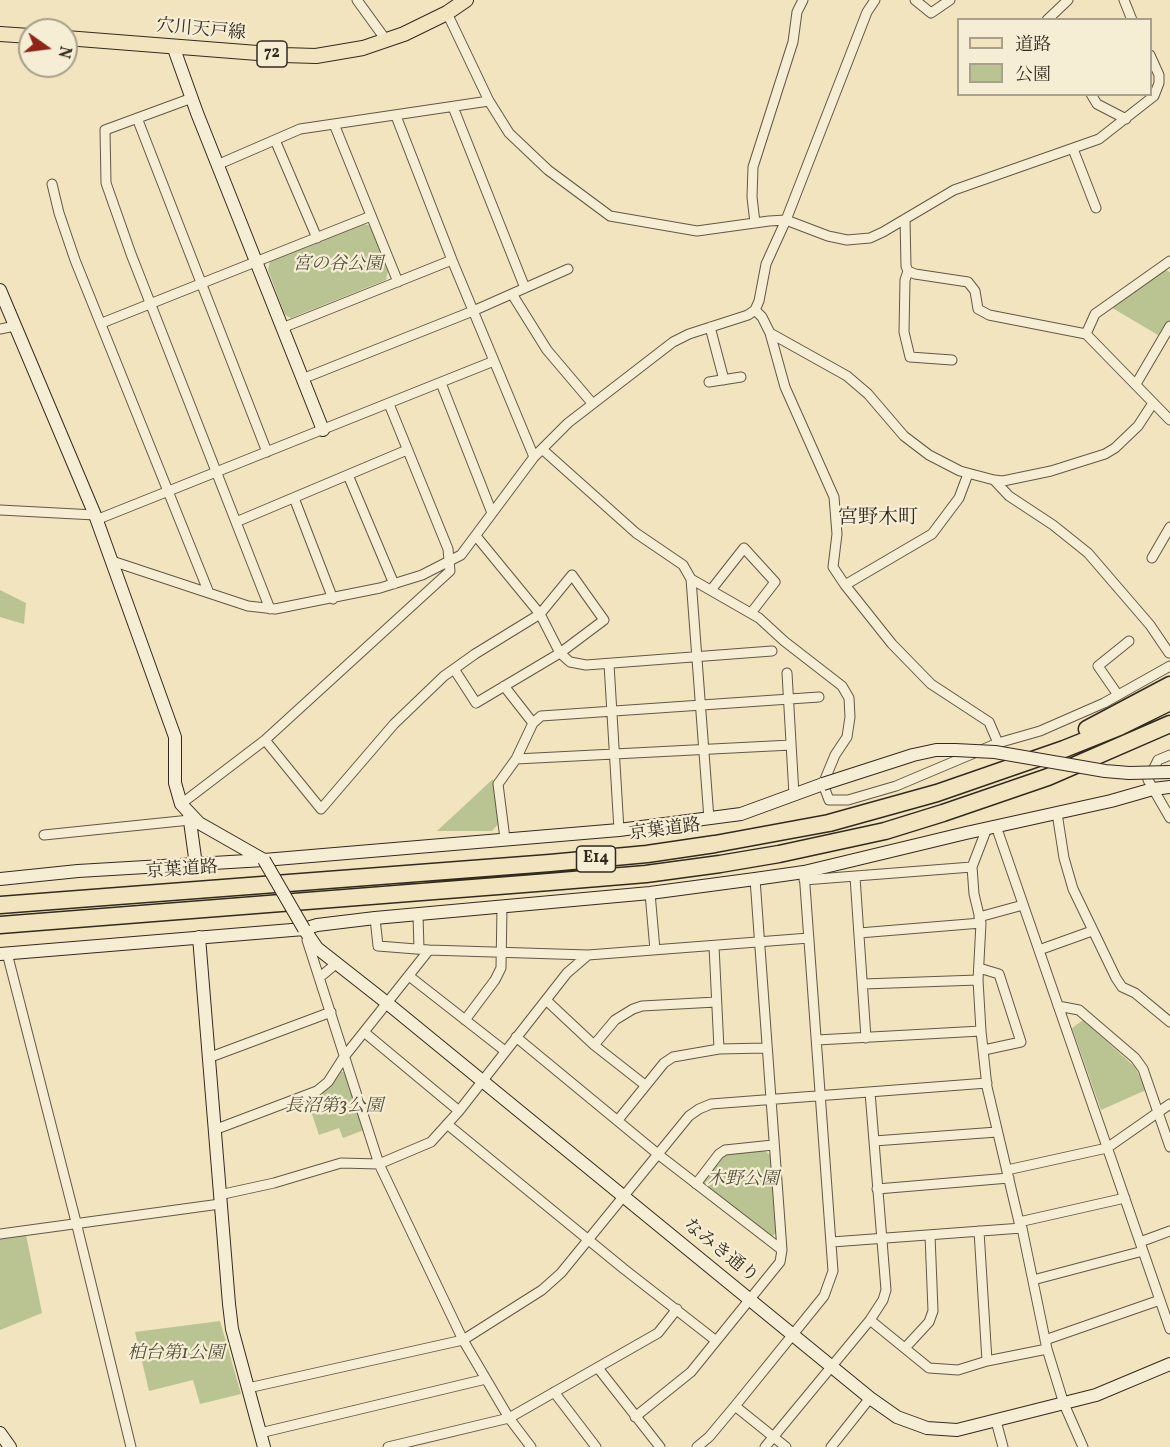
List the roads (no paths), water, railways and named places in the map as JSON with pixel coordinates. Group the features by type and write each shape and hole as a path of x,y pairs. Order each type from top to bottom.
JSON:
{"highway":[{"path":"992,775 1076,735 1170,684"},
{"name":"京葉道路","path":"0,905 648,854 746,839 881,810 992,775 1119,727 1170,702"},
{"name":"E14","path":"0,926 549,882 720,864 853,838 943,813 1070,768 1170,724"}],"main road":[{"name":"穴川天戸線","path":"78,39 284,56 316,56 363,48 404,34 447,13 466,0"},
{"path":"0,34 18,35"}],"street":[{"path":"755,223 752,197 753,167 793,42 797,12 803,0"},
{"path":"112,561 209,594 249,606 270,609 394,584 450,563 461,555 534,457 592,403 673,342 748,315 755,310 766,264 786,220 867,12 875,0"},
{"path":"915,0 931,13 950,0"},
{"path":"1049,18 1068,0"},
{"path":"1124,0 1131,18"},
{"path":"361,2 386,40"},
{"path":"447,13 489,101 509,133 548,170 610,216 697,231 786,220 828,236 847,240 870,238 954,190 1099,139 1154,96 1158,90 1159,75 1152,59"},
{"path":"173,46 217,165 323,430"},
{"path":"1092,96 1097,104 1126,119"},
{"path":"192,98 105,130 106,183 131,254 270,609"},
{"path":"217,165 300,129 489,101"},
{"path":"453,107 525,288"},
{"path":"396,116 452,260 534,457"},
{"path":"137,118 267,452"},
{"path":"334,124 398,282"},
{"path":"275,140 317,238"},
{"path":"1073,149 1096,208"},
{"path":"52,184 69,242 209,594"},
{"path":"102,323 371,216"},
{"path":"905,219 908,271 905,280 904,332 910,357 952,360"},
{"path":"282,328 452,260"},
{"path":"1086,333 1095,314 1170,261"},
{"path":"302,379 473,311 568,269"},
{"path":"908,271 968,282 975,291 978,309 989,315 1086,333 1170,420"},
{"path":"0,290 96,518 175,737 175,783 187,813 196,865"},
{"path":"512,294 547,350 592,403"},
{"path":"755,310 762,317 770,333 785,387 834,497 837,534 833,567 892,644 931,684 989,722 998,743"},
{"path":"0,329 15,326"},
{"path":"1136,384 1170,326"},
{"path":"710,327 724,380"},
{"path":"770,333 847,376 868,394 904,436 929,455 968,474 994,480 1003,481 1051,471 1105,454 1115,448 1138,426 1153,403"},
{"path":"0,510 96,518 494,362"},
{"path":"709,382 741,376"},
{"path":"441,383 492,513"},
{"path":"44,835 187,813 450,571 448,549 389,404"},
{"path":"542,449 636,533 683,565 691,579 709,819"},
{"path":"236,522 407,450"},
{"path":"845,585 932,534 960,498 968,474"},
{"path":"348,475 394,584"},
{"path":"994,480 1008,496 1053,525 1088,553 1157,633 1169,653"},
{"path":"294,498 333,598"},
{"path":"1152,558 1170,527"},
{"path":"476,536 540,614 560,653 570,662 586,665 609,664 772,651"},
{"path":"711,590 744,548 775,582 751,613"},
{"path":"265,740 321,809 394,724 454,669 540,614 572,575 604,620 560,653 476,703 454,669"},
{"path":"691,579 759,618 784,641 842,686 849,698 850,717 847,737 835,755 823,784 829,800 848,800 896,786 998,743 1040,731 1118,695 1170,666"},
{"path":"1118,695 1098,666 1129,641"},
{"path":"609,664 619,830"},
{"path":"787,673 794,795"},
{"path":"504,687 533,723"},
{"path":"505,839 498,784 516,759 533,723 541,716 819,698"},
{"path":"516,759 791,745"},
{"path":"0,879 264,860 619,830 709,819 741,814 889,762 936,750 995,752 1129,773 1170,772"},
{"path":"1170,755 1158,760 1148,780 1170,818"},
{"path":"804,876 992,827 1111,801 1152,789 1170,787"},
{"path":"187,813 207,828 264,860"},
{"path":"1057,813 1064,858 1072,889 1122,987 1135,993 1170,1022"},
{"path":"992,827 972,867 974,894 980,920 978,980 987,1083 1046,1344 1064,1404 1083,1447"},
{"path":"992,827 1039,950 1170,1329"},
{"name":"なみき通り","path":"264,860 317,948 870,1398 897,1417 927,1428 957,1430 1096,1395 1170,1364"},
{"path":"130,1447 76,1222 3,953 304,929 317,925 375,918 650,893 754,879 804,876 855,877 972,867"},
{"path":"697,1447 709,1437 824,1296 833,1271 804,876"},
{"path":"855,877 867,1038"},
{"path":"635,1417 691,1372 780,1262 782,1250 754,879"},
{"path":"650,893 655,950"},
{"path":"859,933 980,920 1023,905"},
{"path":"465,1020 499,974 502,952 502,907"},
{"path":"214,1130 317,1091 328,1082 344,1057 409,976 424,949 418,915"},
{"path":"375,918 378,946 424,949 588,955 809,938"},
{"path":"304,929 379,1164 463,1340 509,1418 531,1447"},
{"path":"1039,950 1092,931"},
{"path":"199,937 219,1199 232,1329 264,1447"},
{"path":"714,946 719,1049"},
{"path":"0,1233 219,1199 341,1163 379,1164 431,1142 459,1111 567,972 588,955"},
{"path":"320,977 337,963"},
{"path":"979,968 999,974 1021,1042 984,1050"},
{"path":"409,976 505,1051"},
{"path":"863,984 978,980"},
{"path":"546,1000 594,1045 645,1085"},
{"path":"594,1045 615,1020 633,1009 642,1006 716,1002"},
{"path":"1058,1006 1078,1010 1135,1058 1143,1069 1170,1147"},
{"path":"208,1058 331,1012"},
{"path":"817,1040 981,1031"},
{"path":"364,1032 459,1111"},
{"path":"516,1037 658,1155 782,1250"},
{"path":"618,1120 664,1063 673,1057 719,1049 766,1048"},
{"path":"248,1388 463,1340 542,1290 561,1273 689,1116 711,1104 987,1083"},
{"path":"765,1447 870,1320 886,1290 870,1092"},
{"path":"878,1189 1008,1174 1107,1148 1170,1104"},
{"path":"447,1124 624,1269 715,1340"},
{"path":"874,1141 997,1132"},
{"path":"696,1184 719,1154 725,1150 773,1145"},
{"path":"832,1242 979,1231 1020,1225 1125,1198"},
{"path":"979,1231 987,1360"},
{"path":"1033,1280 1141,1246 1170,1231"},
{"path":"905,1348 928,1322 933,1311 930,1235"},
{"path":"870,1320 930,1368 958,1370 1046,1344 1160,1300"},
{"path":"388,1447 509,1418 658,1333 677,1309"},
{"path":"598,1368 660,1447"},
{"path":"260,1432 486,1379"},
{"path":"554,1392 596,1447"},
{"path":"836,1446 870,1398"},
{"path":"735,1406 786,1447"},
{"path":"996,1421 1003,1447"},
{"path":"0,1433 10,1447"}],"district":[{"name":"宮野木町","path":"878,519"}],"park label":[{"name":"宮の谷公園","path":"338,266"},
{"name":"長沼第3公園","path":"334,1108"},
{"name":"木野公園","path":"743,1181"},
{"name":"柏台第1公園","path":"176,1355"}]}
